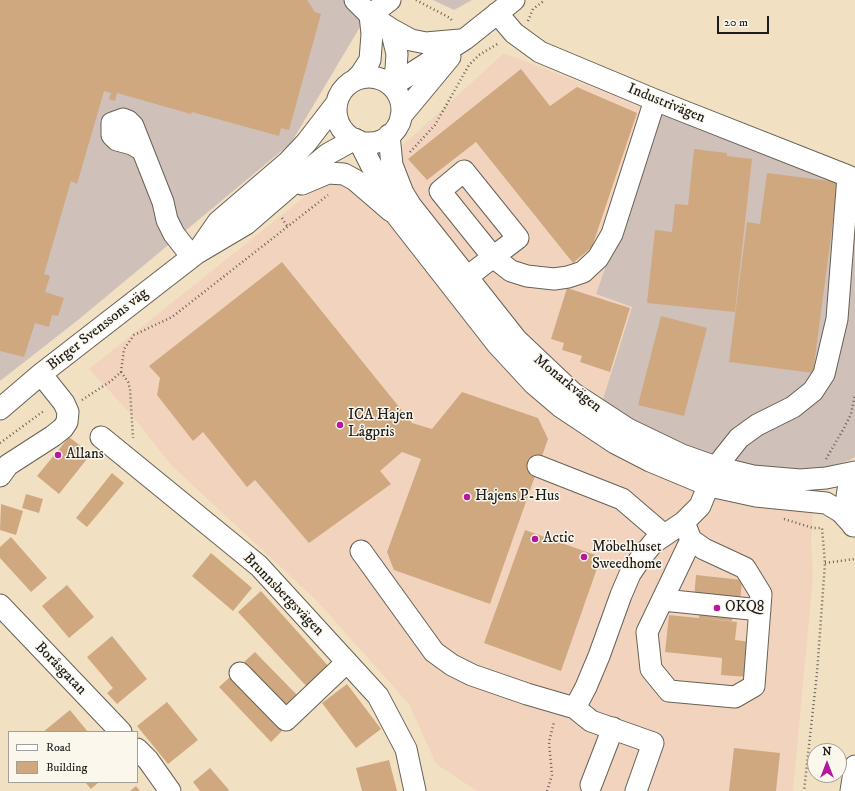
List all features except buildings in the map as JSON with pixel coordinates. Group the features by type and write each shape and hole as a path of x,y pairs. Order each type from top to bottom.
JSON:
{"street":[{"path":"356,0 370,16 411,40 426,43 465,39"},
{"path":"370,16 390,0"},
{"path":"392,86 465,39 514,0"},
{"name":"Industrivägen","path":"497,13 514,33 540,52 655,100 848,176 837,319 824,374 812,391 793,407 757,425 739,438 713,477"},
{"path":"355,80 370,60 372,34 370,16"},
{"path":"391,29 397,54 396,69 392,86"},
{"path":"401,116 465,39"},
{"path":"355,80 363,78 378,78 392,86 400,100 401,116 399,123 389,135"},
{"name":"Birger Svenssons väg","path":"195,255 218,222 288,162 306,143 336,104 343,90 355,80"},
{"path":"461,282 493,257 511,271 527,276 554,279 568,277 583,272 598,258 612,234 655,100"},
{"path":"336,104 336,111 340,125 349,136 357,140"},
{"name":"Birger Svenssons väg","path":"0,409 41,374 195,255 246,224 283,194 328,154 357,140 375,142 389,135"},
{"name":"Monarkvägen","path":"389,135 392,165 400,187 461,282 497,344 534,384 561,407 615,443 650,461 713,477 756,496 826,503 841,512 853,525"},
{"name":"Monarkvägen","path":"357,140 397,216"},
{"path":"142,150 163,202 167,220 174,234 195,255"},
{"name":"Monarkvägen","path":"283,194 317,176 328,173 344,174 355,180 397,216 461,282"},
{"path":"0,476 8,465 63,428 68,417 64,403 41,374"},
{"name":"Brunnsbergsvägen","path":"101,437 258,566 378,696 406,749 415,791"},
{"path":"538,466 622,499 664,535"},
{"name":"Monarkvägen","path":"713,477 753,476 793,480 826,478 855,472"},
{"path":"688,531 704,549 745,568 761,594 754,686 734,697 669,690 651,669 648,632 663,600 688,531 713,477"},
{"path":"853,525 847,510 847,497 855,478"},
{"path":"568,706 589,681 630,574 653,543 664,535 688,531"},
{"path":"361,551 434,652 452,665 472,675 568,706 591,721 653,743 636,791"},
{"path":"663,600 760,610"},
{"name":"Boråsgatan","path":"0,605 120,731"},
{"path":"240,673 286,720 347,662"},
{"path":"591,785 613,728"},
{"path":"138,750 148,760 170,791"},
{"path":"851,791 855,766"}],"path":[{"path":"392,165 418,145 435,126 469,65 479,55 514,33 528,21 533,9 545,0"},
{"path":"0,443 55,403 72,403 86,399 111,381 120,372 124,362 124,349 134,335 172,317 332,192 355,180"},
{"path":"120,372 128,382 130,388 134,464"},
{"path":"825,563 855,559"},
{"path":"547,791 552,775 550,734 568,706"}],"shaded area":[{"path":"0,0 376,0 291,143 78,320 0,381"},
{"path":"433,0 472,0 454,10"},
{"path":"504,53 659,113 596,294 632,307 602,402 813,472 813,517 811,542 813,577 793,791 477,791 436,764 409,704 316,600 172,466 129,412 89,369 308,194 404,144"},
{"path":"659,113 855,184 855,457 850,460 813,472 770,471 659,440 602,402 632,307 596,294"}],"place":[{"name":"ICA Hajen Lågpris","path":"340,425"},
{"name":"Allans","path":"58,455"},
{"name":"Hajens P-Hus","path":"467,497"},
{"name":"Actic","path":"535,539"},
{"name":"Möbelhuset Sweedhome","path":"584,557"},
{"name":"OKQ8","path":"717,608"}]}
